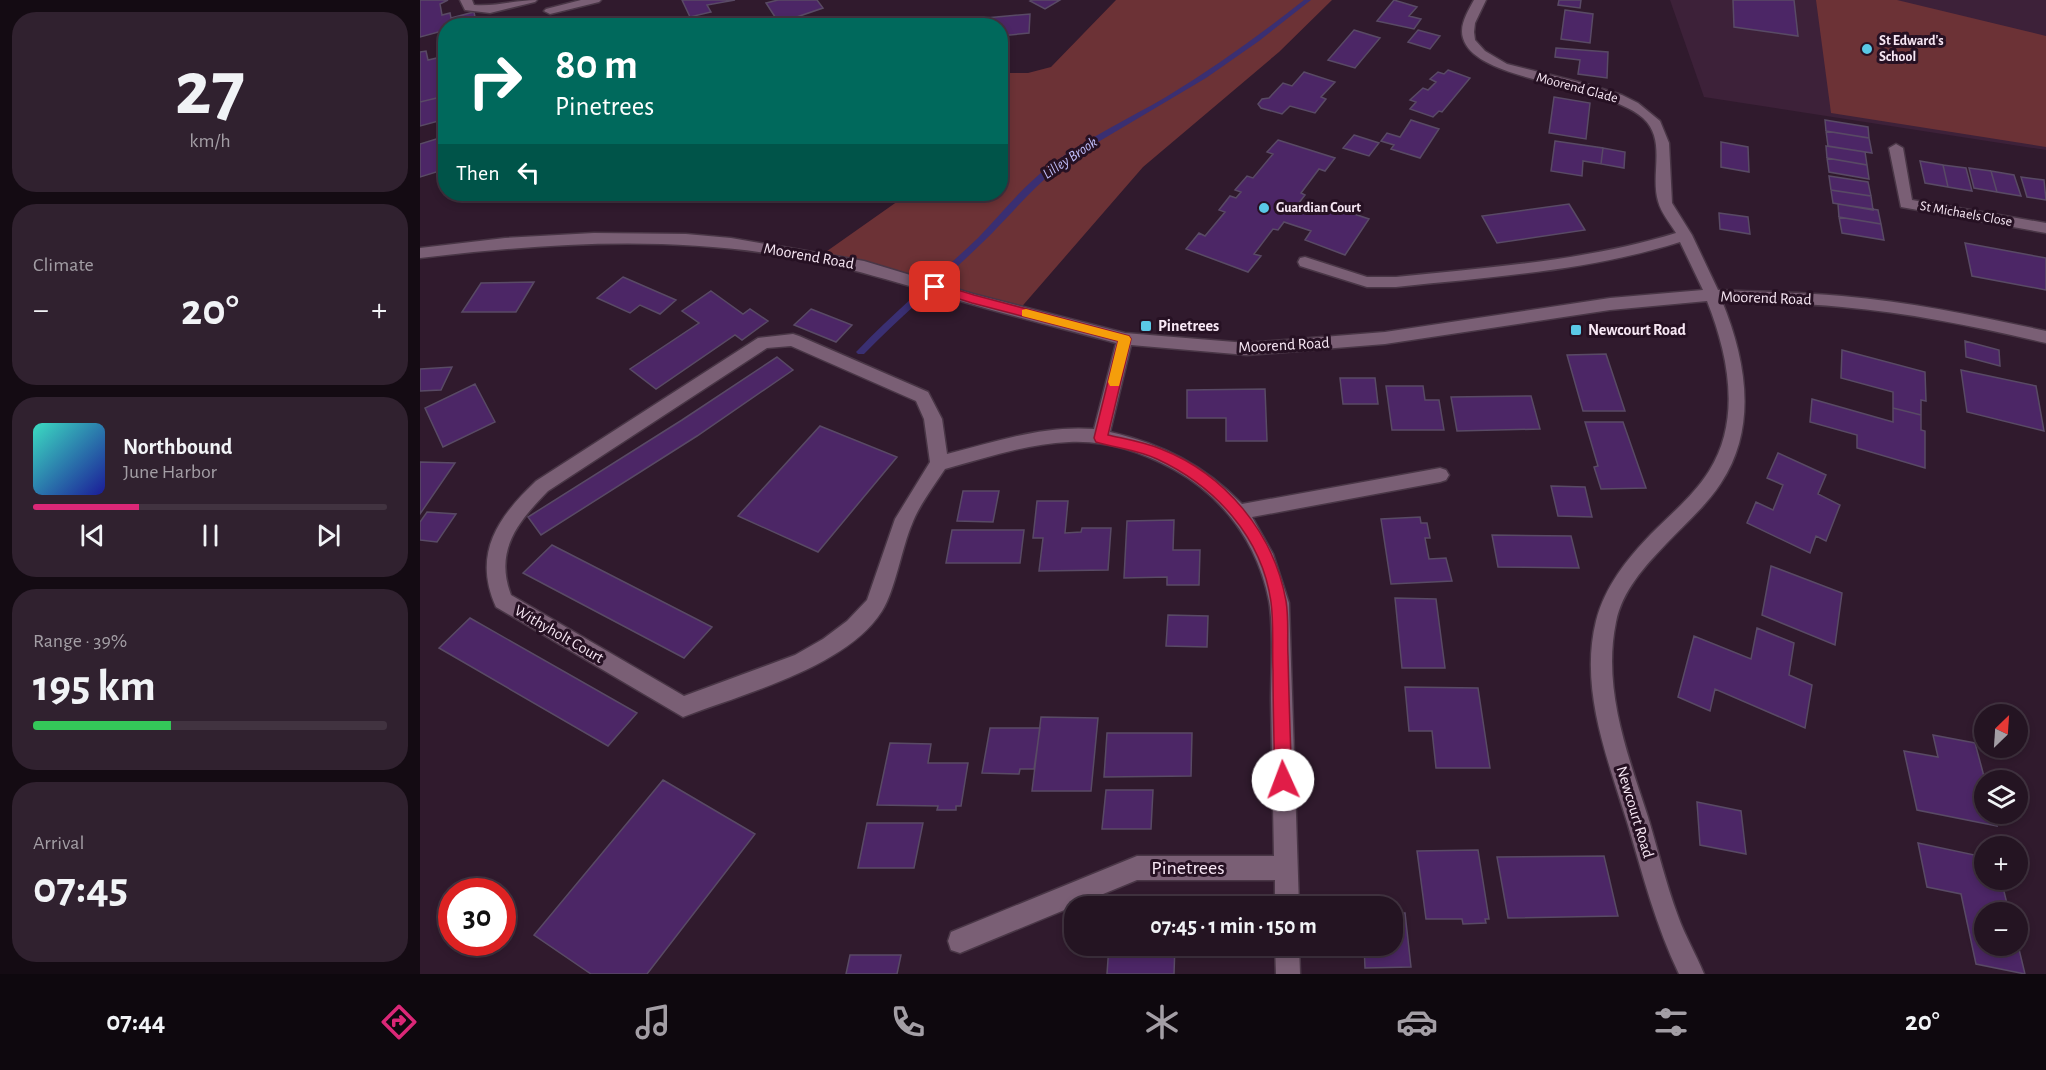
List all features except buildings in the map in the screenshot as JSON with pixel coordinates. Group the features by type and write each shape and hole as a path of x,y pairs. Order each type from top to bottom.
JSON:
{"street":[{"path":"466,0 469,8 490,10 531,0"},
{"path":"548,6 595,0"},
{"name":"Moorend Glade","path":"1479,0 1467,26 1472,44 1486,57 1503,67 1623,100 1637,107 1656,124 1664,143 1664,200 1685,235 1711,295"},
{"name":"St Michaels Close","path":"1896,148 1906,204 2046,228"},
{"path":"1305,262 1367,282 1396,282 1571,263 1644,248 1685,235"},
{"name":"Moorend Road","path":"420,253 550,239 686,239 776,249 898,275 972,299 1125,339 1247,349 1385,338 1610,304 1711,295 1841,301 1899,308 1959,317 2046,337"},
{"name":"Newcourt Road","path":"1692,974 1670,929 1607,722 1602,649 1606,621 1614,596 1635,566 1710,483 1726,458 1734,436 1738,413 1738,390 1725,330 1711,295"},
{"path":"1100,438 1125,339"},
{"name":"Withyholt Court","path":"793,340 922,397 933,419 939,463 904,519 875,605 854,627 830,646 802,662 683,707 503,601 497,588 494,573 495,557 501,538 525,502 542,486 764,342 793,340"},
{"path":"939,463 1042,437 1100,438 1157,453 1183,465 1207,481 1238,512 1257,538 1270,569 1279,603 1287,896"},
{"path":"1238,512 1440,475"},
{"name":"Pinetrees","path":"960,941 1137,868 1286,868"},
{"path":"1287,956 1288,974"}],"shaded area":[{"path":"1116,0 1332,0 1279,52 1143,167 1018,311 820,256 898,201 1008,201 1008,73 1028,73 1051,67"},
{"name":"St Edward's School","path":"1670,0 2046,0 2046,150 1704,97"},
{"path":"1816,0 1897,0 2046,36 2046,147 1831,113"}],"waterway":[{"name":"Lilley Brook","path":"861,352 980,241 1037,181 1055,166 1204,76 1308,0"}],"slow traffic":[{"path":"1026,313 1125,339 1114,382"}],"place":[{"name":"St Edward's School","path":"1867,49"},
{"name":"Guardian Court","path":"1264,208"},
{"name":"Pinetrees","path":"1146,326"},
{"name":"Newcourt Road","path":"1576,330"}],"route":[{"path":"935,287 972,299 1125,339 1100,438 1157,453 1183,465 1207,481 1238,512 1257,538 1270,569 1279,603 1283,780"}]}
